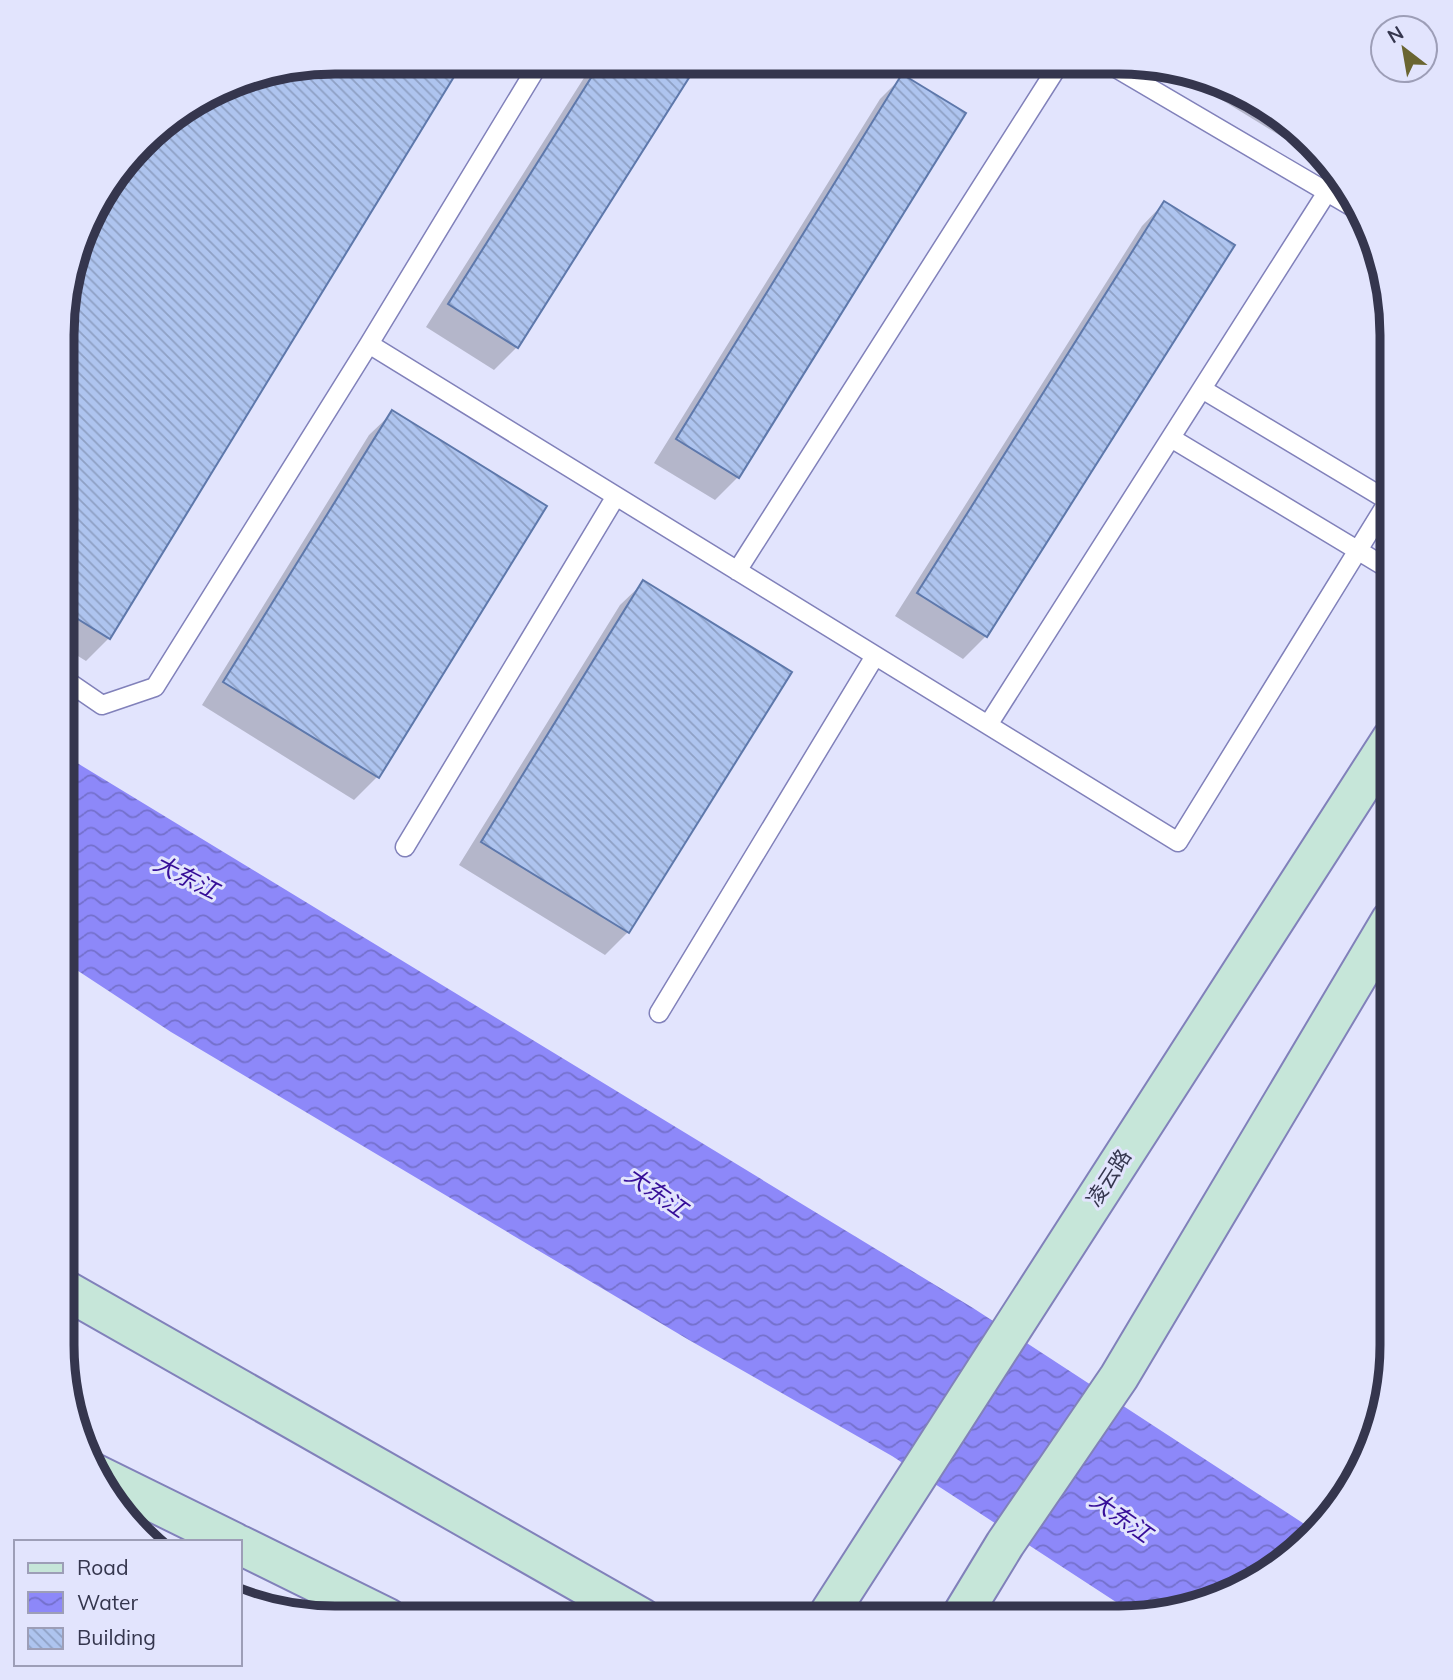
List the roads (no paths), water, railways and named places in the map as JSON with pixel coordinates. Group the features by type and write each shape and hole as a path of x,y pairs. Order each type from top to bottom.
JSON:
{"main road":[{"name":"凌云路","path":"834,1606 1380,755"},
{"path":"967,1606 1004,1544 1119,1377 1380,938"},
{"path":"74,1295 621,1606"},
{"path":"112,1482 229,1540"},
{"path":"242,1546 364,1606"}],"lane":[{"path":"74,685 102,705 155,687 369,344 533,74"},
{"path":"737,571 1053,74"},
{"path":"1127,74 1332,185"},
{"path":"988,725 1332,185"},
{"path":"369,344 1178,842 1380,516"},
{"path":"1202,388 1380,494"},
{"path":"1171,438 1380,564"},
{"path":"405,847 616,496"},
{"path":"659,1013 875,656"}],"water":[{"name":"大东江","path":"74,761 973,1308 1307,1526 1277,1553 1249,1572 1218,1587 1186,1598 1122,1606 892,1456 689,1340 171,1032 74,968"}]}
